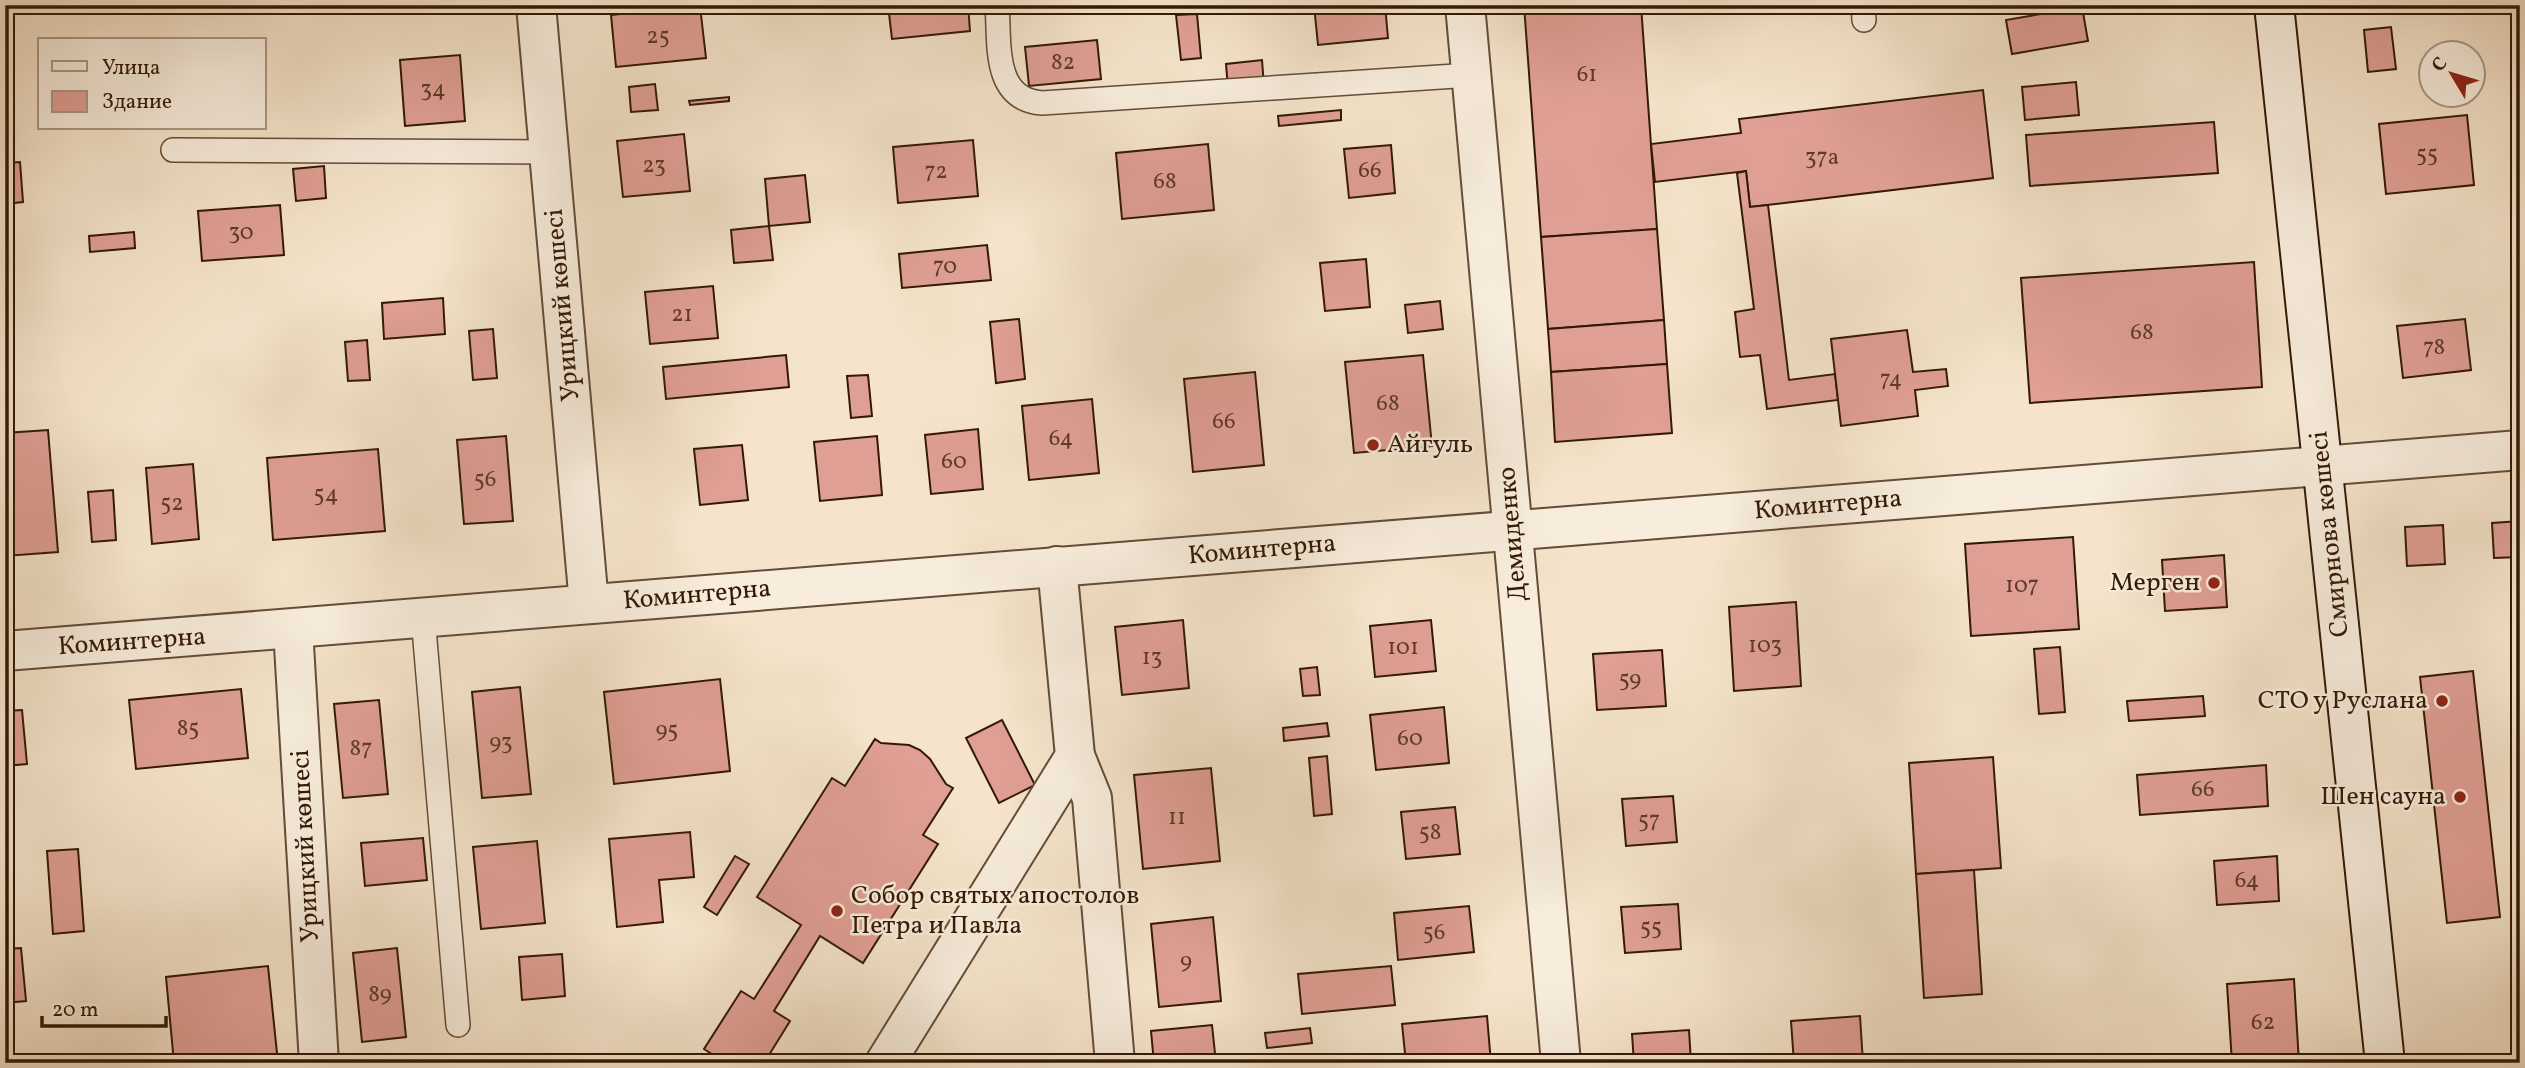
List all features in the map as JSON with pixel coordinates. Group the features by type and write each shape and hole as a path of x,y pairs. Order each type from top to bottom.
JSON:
{"street":[{"name":"Урицкий көшесі","path":"537,5 589,604"},
{"name":"Демиденко","path":"1465,5 1562,1063"},
{"name":"Смирнова көшесі","path":"2274,5 2385,1063"},
{"name":"Коминтерна","path":"5,651 2520,450"},
{"path":"1057,566 1075,756 1092,798 1115,1063"},
{"name":"Урицкий көшесі","path":"293,629 319,1063"},
{"path":"886,1063 1075,756"}],"lane":[{"path":"997,5 1006,83 1015,94 1027,102 1471,75"},
{"path":"173,150 549,152"},
{"path":"423,617 457,1025"}],"building":[{"path":"145,5 171,5 171,9 146,11"},
{"path":"888,5 968,5 970,31 892,39"},
{"path":"1314,5 1385,5 1388,38 1318,45"},
{"path":"1524,5 1641,5 1657,229 1541,237"},
{"path":"700,6 706,58 616,67 611,15"},
{"path":"2082,7 2088,41 2012,54 2006,20"},
{"path":"1197,14 1201,58 1181,60 1176,15"},
{"path":"2391,27 2396,69 2368,72 2364,30"},
{"path":"1097,40 1101,79 1029,86 1025,47"},
{"path":"460,55 465,121 405,126 400,60"},
{"path":"1262,60 1264,86 1228,89 1226,64"},
{"path":"2076,82 2079,115 2025,120 2022,87"},
{"path":"655,84 658,110 631,112 629,87"},
{"path":"1983,90 1993,178 1750,207 1746,171 1655,182 1651,144 1741,133 1739,119"},
{"path":"729,97 729,101 690,105 689,101"},
{"path":"1341,110 1341,120 1279,126 1278,116"},
{"path":"2467,115 2474,185 2386,194 2379,124"},
{"path":"2214,122 2218,173 2030,186 2026,135"},
{"path":"684,134 690,191 623,197 617,141"},
{"path":"973,140 978,196 898,203 893,147"},
{"path":"1208,144 1214,210 1122,219 1116,153"},
{"path":"1391,145 1395,193 1349,198 1344,149"},
{"path":"20,162 23,202 5,204 5,163"},
{"path":"324,166 326,198 296,201 293,169"},
{"path":"1746,171 1750,207 1768,205 1789,380 1835,374 1838,400 1767,409 1760,355 1740,357 1735,312 1754,309 1737,173"},
{"path":"805,175 810,222 769,226 765,179"},
{"path":"280,205 284,255 202,261 198,211"},
{"path":"769,226 773,260 734,263 731,230"},
{"path":"1657,229 1664,320 1548,329 1541,237"},
{"path":"134,232 135,248 90,252 89,236"},
{"path":"987,245 991,280 902,288 899,254"},
{"path":"1366,259 1370,307 1325,311 1320,263"},
{"path":"2254,262 2262,387 2030,403 2021,278"},
{"path":"713,286 718,338 650,344 645,292"},
{"path":"443,298 445,334 384,339 382,303"},
{"path":"1440,301 1443,329 1408,333 1405,305"},
{"path":"9,316 13,366 5,367 5,317"},
{"path":"1019,319 1025,379 996,383 990,322"},
{"path":"2465,319 2471,370 2403,378 2397,326"},
{"path":"1664,320 1667,364 1551,372 1548,329"},
{"path":"493,329 497,378 473,380 469,331"},
{"path":"1907,330 1913,372 1946,369 1948,386 1915,390 1918,416 1841,426 1831,339"},
{"path":"367,340 370,380 348,381 345,342"},
{"path":"786,355 789,387 666,399 663,367"},
{"path":"1423,355 1432,446 1354,453 1345,362"},
{"path":"1667,364 1672,433 1555,442 1551,372"},
{"path":"1255,372 1264,465 1193,472 1184,379"},
{"path":"868,375 872,416 851,418 847,376"},
{"path":"1092,399 1099,473 1029,480 1022,406"},
{"path":"978,429 983,489 931,494 925,435"},
{"path":"48,430 58,552 5,556 5,433"},
{"path":"506,436 513,521 464,524 457,440"},
{"path":"877,436 882,495 820,501 814,442"},
{"path":"742,445 748,500 700,505 694,449"},
{"path":"378,449 385,531 273,540 267,458"},
{"path":"193,464 199,539 152,544 146,468"},
{"path":"113,490 116,540 92,542 88,492"},
{"path":"2520,521 2520,557 2494,558 2492,523"},
{"path":"2443,525 2445,564 2407,566 2405,527"},
{"path":"2073,537 2079,629 1971,636 1965,544"},
{"path":"2224,555 2227,607 2165,611 2162,560"},
{"path":"1796,602 1801,686 1734,691 1729,607"},
{"path":"1183,620 1189,688 1122,695 1115,627"},
{"path":"1431,620 1436,671 1375,677 1370,626"},
{"path":"2060,647 2065,712 2039,714 2034,649"},
{"path":"1662,650 1666,706 1597,710 1593,654"},
{"path":"1317,667 1320,695 1303,696 1300,669"},
{"name":"Шен сауна","path":"2473,671 2500,917 2447,923 2420,677"},
{"path":"720,679 730,771 614,784 604,692"},
{"path":"520,687 531,794 482,798 472,692"},
{"path":"241,689 248,758 136,769 129,700"},
{"path":"2203,696 2205,716 2129,721 2127,701"},
{"path":"379,700 388,794 343,798 334,704"},
{"path":"1444,707 1449,763 1376,770 1370,715"},
{"path":"22,710 27,764 5,766 5,711"},
{"path":"1002,720 1035,785 999,803 966,738"},
{"path":"1327,723 1329,736 1284,741 1283,728"},
{"name":"Собор святых апостолов Петра и Павла","path":"875,739 881,743 909,745 920,750 930,759 946,784 953,788 923,835 938,844 863,963 820,936 774,1011 790,1021 764,1063 726,1063 704,1049 741,991 754,999 801,925 757,897 832,778 845,786"},
{"path":"1327,756 1332,814 1314,816 1309,758"},
{"path":"1993,757 2001,868 1916,874 1909,763"},
{"path":"2266,765 2268,806 2140,815 2137,775"},
{"path":"1211,768 1220,861 1143,869 1134,775"},
{"path":"1673,796 1677,842 1626,846 1622,799"},
{"path":"1455,807 1460,854 1406,859 1401,812"},
{"path":"690,832 694,877 659,880 663,922 617,927 609,839"},
{"path":"423,838 427,880 365,886 361,843"},
{"path":"537,841 545,923 481,929 473,847"},
{"path":"78,849 84,931 53,934 47,851"},
{"path":"735,856 749,864 717,915 704,907"},
{"path":"2277,856 2279,901 2217,905 2214,861"},
{"path":"1974,870 1982,994 1924,998 1916,874"},
{"path":"1678,904 1681,949 1625,953 1621,907"},
{"path":"1469,906 1474,952 1398,960 1394,913"},
{"path":"1213,917 1221,1001 1159,1007 1151,924"},
{"path":"21,948 26,1001 5,1003 5,949"},
{"path":"397,948 406,1037 362,1042 353,953"},
{"path":"562,954 565,996 522,1000 519,957"},
{"path":"268,966 278,1063 174,1063 166,977"},
{"path":"1391,966 1395,1005 1302,1014 1298,974"},
{"path":"2294,979 2299,1063 2232,1063 2227,984"},
{"path":"1487,1016 1491,1063 1406,1063 1402,1024"},
{"path":"1860,1016 1863,1063 1794,1063 1791,1021"},
{"path":"1212,1025 1216,1063 1154,1063 1151,1031"},
{"path":"1310,1028 1312,1043 1267,1048 1265,1033"},
{"path":"1689,1030 1691,1063 1634,1063 1632,1034"}],"place":[{"name":"Айгуль","path":"1373,445"},
{"name":"Мерген","path":"2214,583"},
{"name":"СТО у Руслана","path":"2442,701"},
{"name":"Шен сауна","path":"2460,797"},
{"name":"Собор святых апостолов Петра и Павла","path":"837,911"}]}
